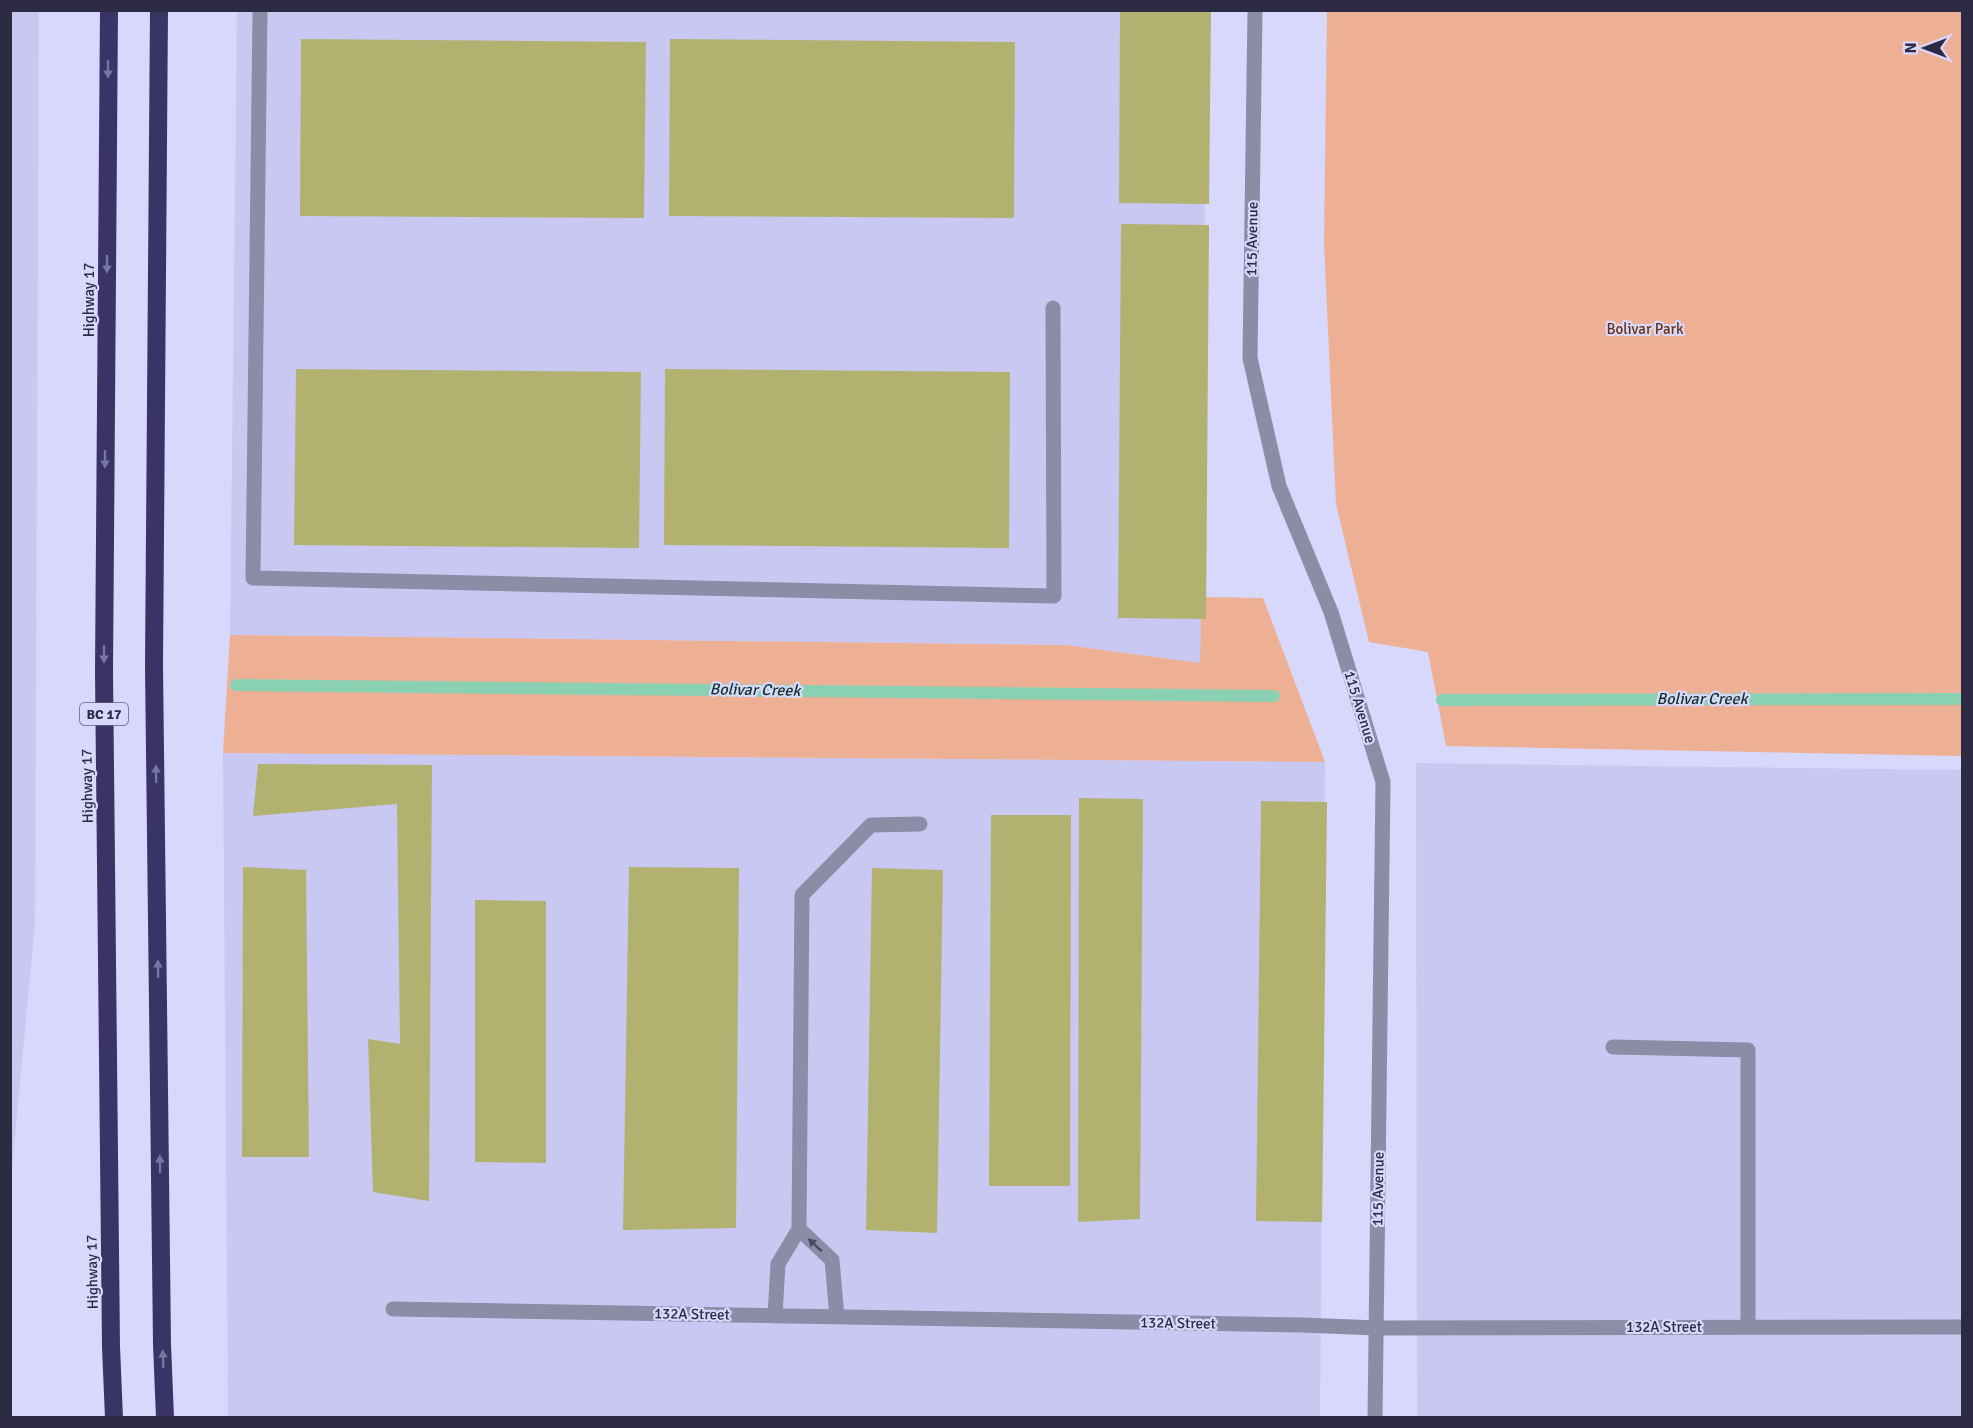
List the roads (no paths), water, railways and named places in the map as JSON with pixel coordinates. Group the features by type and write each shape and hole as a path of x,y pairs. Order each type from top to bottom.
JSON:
{"highway":[{"name":"Highway 17","path":"109,10 104,671 111,1347 114,1418"},
{"path":"159,10 154,666 162,1344 165,1418"}],"street":[{"path":"260,10 253,578 1054,596 1053,308"},
{"name":"115 Avenue","path":"1255,10 1250,358 1279,486 1331,612 1383,782 1375,1418"},
{"path":"775,1316 778,1264 799,1229 802,895 871,825 920,824"},
{"path":"1613,1047 1748,1050 1748,1326"},
{"path":"799,1229 832,1260 837,1317"},
{"name":"132A Street","path":"393,1309 1377,1328 1962,1326"}],"waterway":[{"name":"Bolivar Creek","path":"236,685 1274,696"},
{"name":"Bolivar Creek","path":"1442,700 1962,699"}],"park label":[{"name":"Bolivar Park","path":"1645,329"}]}
